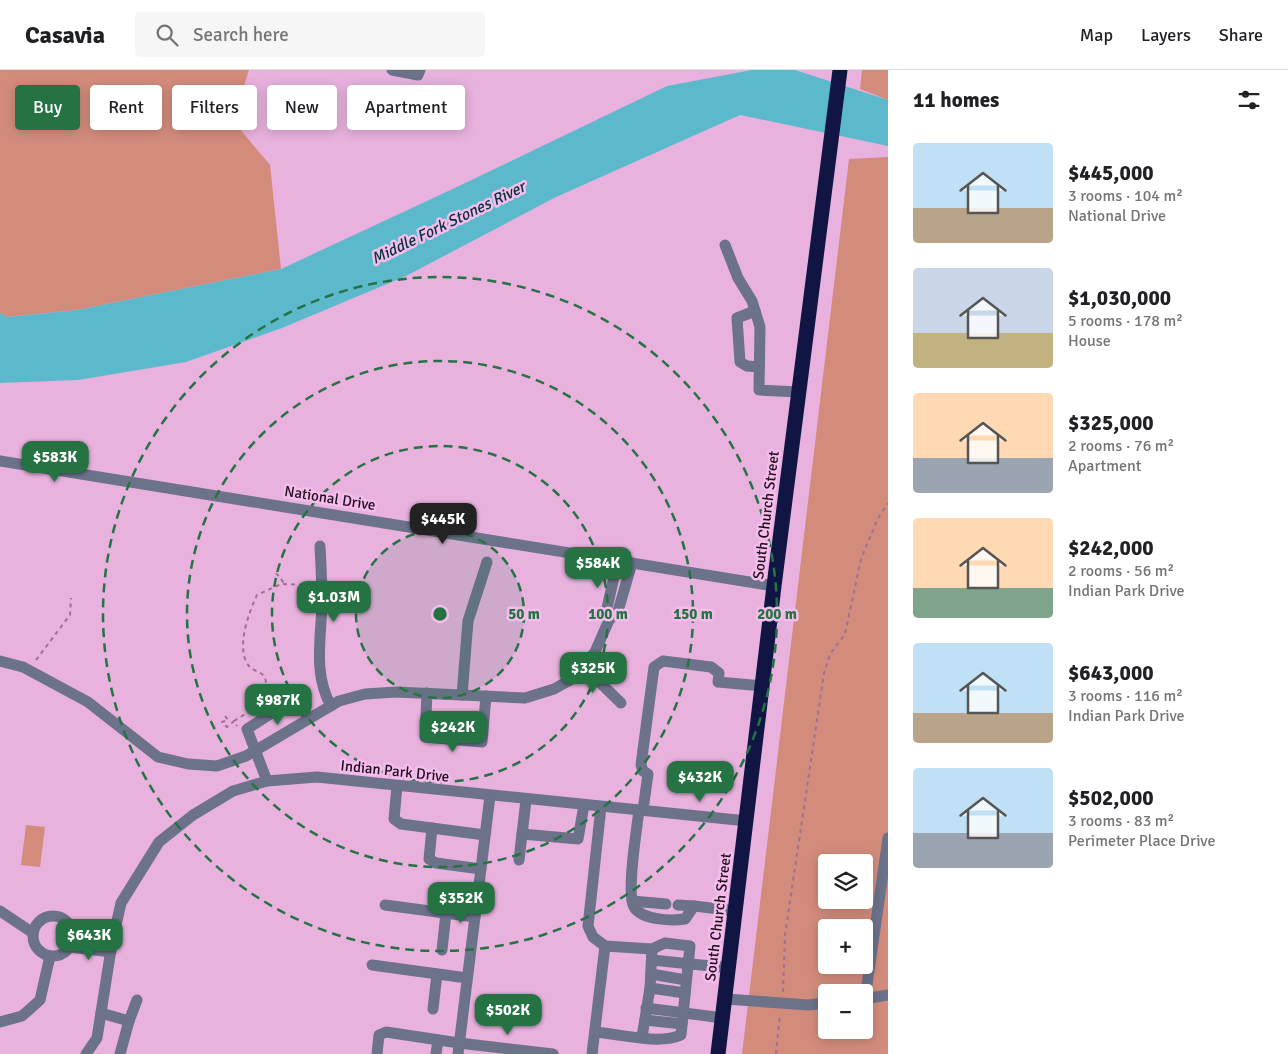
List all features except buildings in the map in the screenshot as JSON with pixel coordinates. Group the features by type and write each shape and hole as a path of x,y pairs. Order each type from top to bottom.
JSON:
{"highway":[{"name":"South Church Street","path":"718,1054 730,968 774,586 840,70"}],"street":[{"path":"392,70 418,75 420,70"},
{"path":"725,245 738,278 752,301 760,328 758,390 799,392"},
{"path":"755,311 737,318 736,327 740,362 746,366 759,367"},
{"name":"National Drive","path":"0,460 618,559 632,563 774,586"},
{"path":"320,546 321,585 318,663 323,690 331,706"},
{"path":"609,620 607,608 618,559"},
{"path":"462,695 468,621 487,562"},
{"path":"0,661 29,670 88,702 158,757 188,764 217,766 246,756 331,706 364,694 396,692 525,698 554,689 572,679 595,652 609,620 618,611 632,563"},
{"path":"694,906 685,919 677,920 648,916 638,912 632,901 631,888 641,810 648,774 643,771 641,765 654,667 657,663 663,661 711,667 719,673 718,682 763,686"},
{"path":"583,666 622,703"},
{"path":"426,693 424,737 482,742 486,696"},
{"path":"267,781 247,729 292,700 296,700 309,719"},
{"name":"Indian Park Drive","path":"86,1054 97,1038 110,952 122,903 159,842 193,815 233,792 267,781 316,777 526,800 747,821"},
{"path":"397,786 394,819 401,824 485,835"},
{"path":"459,1049 490,796"},
{"path":"519,860 526,800"},
{"path":"522,834 578,839 584,805"},
{"path":"601,807 588,926 593,936 606,946 652,954 688,964 730,968"},
{"path":"432,828 429,859 436,863 481,869"},
{"path":"866,984 888,838"},
{"path":"632,901 666,904"},
{"path":"385,905 475,917"},
{"path":"678,905 736,911"},
{"path":"0,911 33,933"},
{"path":"442,950 446,913"},
{"path":"48,916 63,918 73,931 70,947 61,954 50,956 36,948 33,933 35,926 48,916"},
{"path":"73,931 114,933"},
{"path":"595,1032 642,1037 671,1039 680,1035 690,946 665,944 652,954 650,988 642,1037"},
{"path":"592,1054 606,946"},
{"path":"70,947 110,952"},
{"path":"0,1022 22,1016 40,1000 50,956"},
{"path":"372,965 467,978"},
{"path":"433,1009 437,974"},
{"path":"651,974 686,980"},
{"path":"650,988 685,993"},
{"path":"873,998 888,995"},
{"path":"726,999 781,1004 818,1003"},
{"path":"120,1054 137,1000"},
{"path":"101,1013 129,1021"},
{"path":"646,1014 682,1019 723,1018"},
{"path":"377,1054 380,1036 386,1032 438,1040 459,1049 553,1054"},
{"path":"436,1054 438,1040"}],"path":[{"path":"776,1054 784,942 824,673 830,654 846,634 862,559 878,518 888,503"},
{"path":"276,573 280,580 286,584"},
{"path":"272,697 267,689 265,677 250,666 245,656 244,627 257,595 281,584 321,585"},
{"path":"29,670 70,615 71,598"},
{"path":"225,716 228,720 222,722 226,727 293,684"},
{"path":"234,721 240,730 247,729"}],"shaded area":[{"path":"0,70 249,70 244,85 172,85 172,130 241,130 270,165 281,269 77,310 6,317 0,313"},
{"path":"862,70 888,70 888,100 860,89"},
{"path":"888,157 888,1054 742,1054 849,159"},
{"path":"26,825 45,827 40,867 21,865"}],"water":[{"name":"Middle Fork Stones River","path":"752,70 795,70 888,100 888,146 740,115 556,197 406,276 282,328 186,362 78,380 0,383 0,313 7,317 77,310 281,269 667,86"}]}
